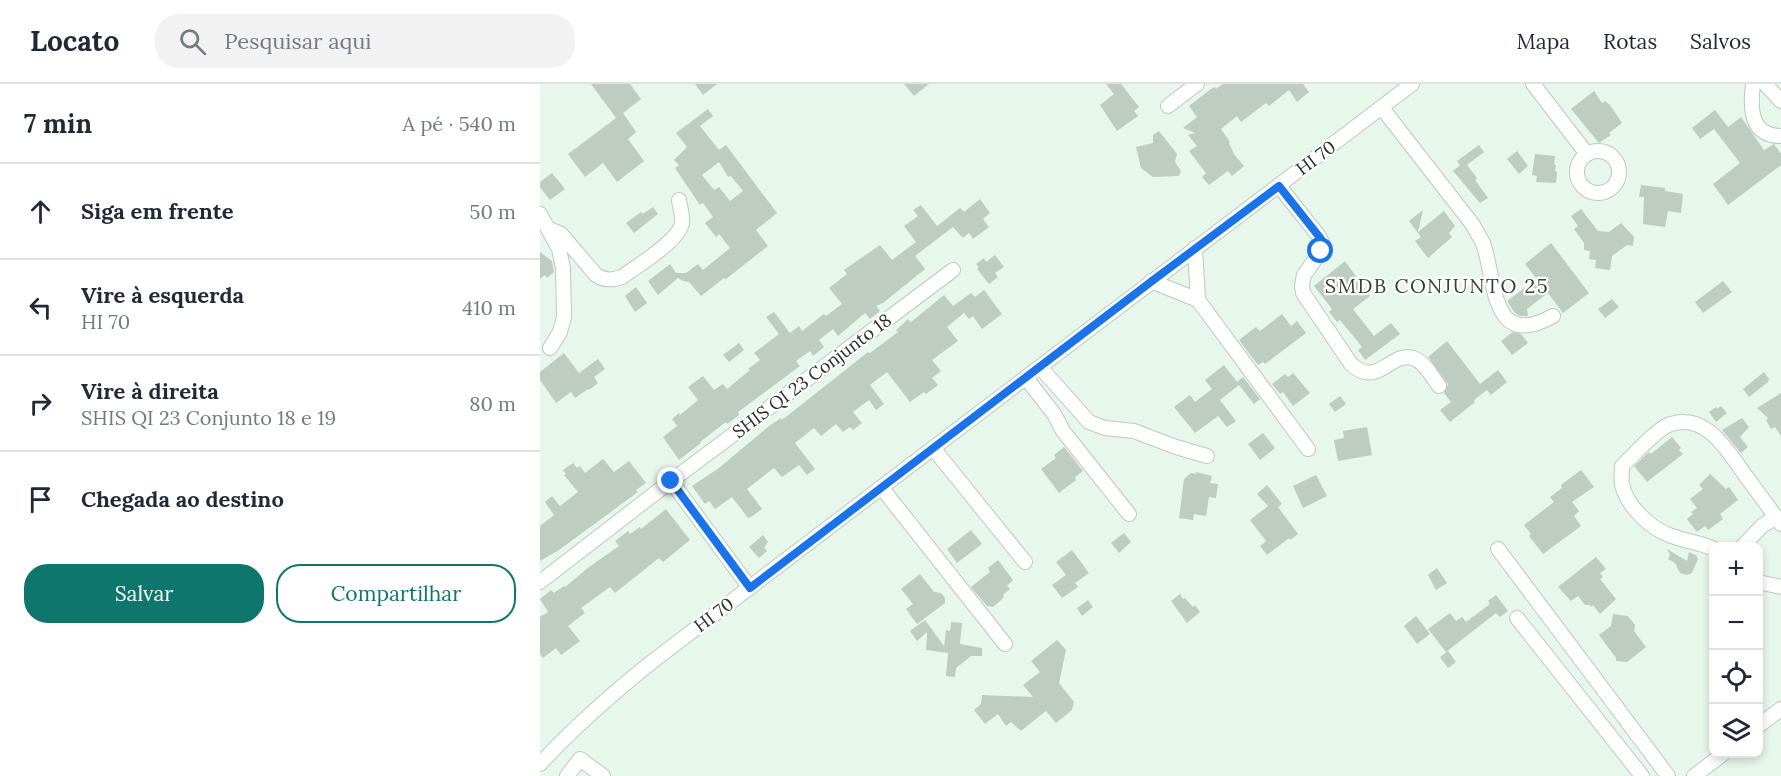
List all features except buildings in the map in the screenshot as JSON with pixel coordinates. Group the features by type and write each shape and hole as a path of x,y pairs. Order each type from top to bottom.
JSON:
{"street":[{"path":"1168,106 1197,84"},
{"name":"HI 70","path":"540,764 559,743 614,692 1412,84"},
{"path":"1533,84 1587,154"},
{"path":"1753,84 1750,106 1759,129 1767,135 1781,136"},
{"path":"1766,84 1781,101"},
{"path":"1382,108 1473,225 1484,244 1494,293 1506,318 1516,326 1527,327 1553,316"},
{"path":"1279,186 1321,239 1321,251 1304,275 1303,293 1351,364 1357,369 1371,372 1381,371 1400,358 1414,358 1425,366 1439,386"},
{"path":"549,229 561,234 601,279 615,279 622,277 672,239 679,231 682,224 679,200"},
{"path":"540,214 561,254 564,268 564,317 560,332 550,348"},
{"path":"1195,248 1198,300"},
{"name":"SHIS QI 23 Conjunto 18","path":"540,582 671,481 954,270"},
{"path":"1152,281 1198,300 1308,449"},
{"path":"1040,367 1089,422 1105,428 1134,430 1176,447 1208,456"},
{"path":"1026,378 1054,414 1063,431 1129,514"},
{"path":"1709,547 1692,540 1668,535 1650,523 1633,507 1622,486 1622,466 1670,424 1691,422 1704,428 1720,441 1778,521 1762,526 1746,542"},
{"path":"933,448 1025,562"},
{"path":"671,481 750,588"},
{"path":"882,487 1005,644"},
{"path":"1498,549 1668,776"},
{"path":"1763,583 1781,587"},
{"path":"1517,618 1642,776"},
{"path":"1763,722 1781,709"},
{"path":"559,743 603,776"},
{"path":"1694,776 1717,758"},
{"path":"567,776 580,759"}],"district":[{"name":"SMDB CONJUNTO 25","path":"1437,286"}],"route":[{"path":"671,481 750,588 1279,186 1321,239 1323,244 1321,251"}]}
